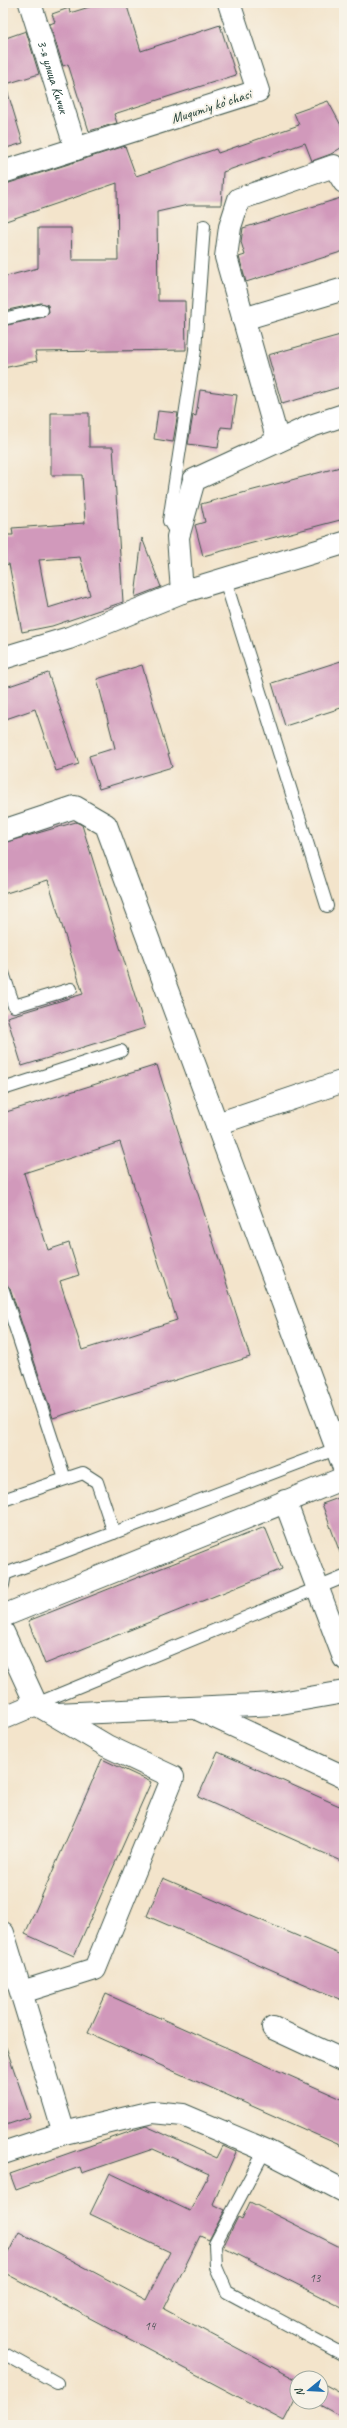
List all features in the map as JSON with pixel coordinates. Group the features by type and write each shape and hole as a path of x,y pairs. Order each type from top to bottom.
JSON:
{"street":[{"name":"3-я улица Кичик","path":"30,3 76,149"},
{"name":"Muqumiy koʻchasi","path":"76,149 258,91 230,3"},
{"path":"3,172 76,149"},
{"path":"278,440 242,319 226,257 230,227 239,198 334,166 344,182"},
{"path":"242,319 344,289"},
{"path":"182,592 178,537 194,480 278,440 311,426 344,415"},
{"path":"3,658 69,638 182,592 344,543"},
{"path":"3,832 75,807 106,825 342,1454"},
{"path":"217,1124 344,1081"},
{"path":"3,1616 344,1478"},
{"path":"285,1501 344,1658"},
{"path":"3,1632 36,1704 56,1714 107,1746 173,1777 95,1968 22,1992"},
{"path":"56,1714 199,1709 275,1704 344,1692"},
{"path":"3,1718 36,1704"},
{"path":"199,1709 344,1777"},
{"path":"3,1933 64,2133"},
{"path":"273,2028 344,2061"},
{"path":"3,2153 64,2133 152,2112 183,2115 265,2150 344,2191"}],"lane":[{"path":"178,537 169,521 195,350 204,226"},
{"path":"3,319 42,310"},
{"path":"225,580 327,906"},
{"path":"3,973 14,1006 71,988"},
{"path":"3,1089 121,1051"},
{"path":"3,1290 65,1479"},
{"path":"3,1585 5,1574 114,1533 342,1454"},
{"path":"3,1500 83,1474 97,1482 114,1533"},
{"path":"36,1704 344,1577"},
{"path":"265,2150 215,2244 216,2267 227,2292 344,2355"},
{"path":"3,2353 57,2383"}],"building":[{"path":"102,3 126,3 141,51 220,25 236,75 114,114 117,123 89,131 68,64 63,66 50,24 55,22 52,14 69,8 70,13"},
{"path":"26,31 39,74 3,85 3,39"},
{"path":"7,90 23,143 3,149 3,91"},
{"path":"328,101 344,131 344,146 331,154 312,161 305,143 223,172 221,205 188,205 157,212 158,301 185,301 186,350 35,352 37,361 3,368 3,326 44,317 49,312 48,305 41,303 3,311 3,277 38,268 38,228 71,228 72,260 118,260 117,183 3,222 3,185 125,146 136,176 216,149 218,153 299,125 294,113"},
{"path":"344,197 344,251 246,282 239,257 245,255 241,242 243,228"},
{"path":"344,334 344,386 282,404 268,355"},
{"path":"200,390 237,395 232,428 221,427 218,448 188,444 193,415 196,416"},
{"path":"158,411 178,413 173,442 154,439"},
{"path":"51,413 89,413 89,447 113,447 123,602 52,626 22,632 9,564 3,565 3,535 13,535 12,528 85,523 82,475 51,475","holes":["80,557 90,595 48,608 39,560"]},
{"path":"344,466 344,519 203,556 195,525 205,522 201,504"},
{"path":"142,538 161,587 135,597"},
{"path":"344,660 344,707 285,726 272,683"},
{"path":"142,665 172,767 99,789 89,756 115,748 97,679"},
{"path":"48,673 79,764 56,771 35,709 3,720 3,688"},
{"path":"76,822 82,825 145,1028 22,1066 7,1017 83,994 48,880 3,894 3,843"},
{"path":"157,1065 250,1357 53,1418 10,1288 3,1283 3,1113","holes":["120,1142 177,1320 82,1350 60,1281 79,1275 69,1243 48,1250 24,1173"]},
{"path":"344,1496 344,1558 342,1558 322,1504"},
{"path":"265,1527 282,1569 45,1664 28,1621"},
{"path":"218,1752 344,1808 344,1862 198,1797"},
{"path":"102,1759 151,1782 74,1956 25,1934"},
{"path":"163,1878 344,1956 344,2001 147,1916"},
{"path":"106,1994 344,2100 344,2147 88,2033"},
{"path":"3,2047 6,2047 30,2117 3,2126"},
{"path":"146,2126 217,2158 223,2146 236,2152 213,2204 225,2210 209,2240 200,2236 164,2309 289,2376 290,2410 284,2421 3,2272 3,2263 19,2232 146,2300 170,2252 90,2214 110,2173 190,2211 209,2174 153,2149 82,2173 80,2167 16,2190 10,2174"},
{"path":"250,2202 344,2249 344,2308 223,2247 238,2217 242,2219"},
{"path":"329,2387 344,2395 344,2418 329,2410"}]}
